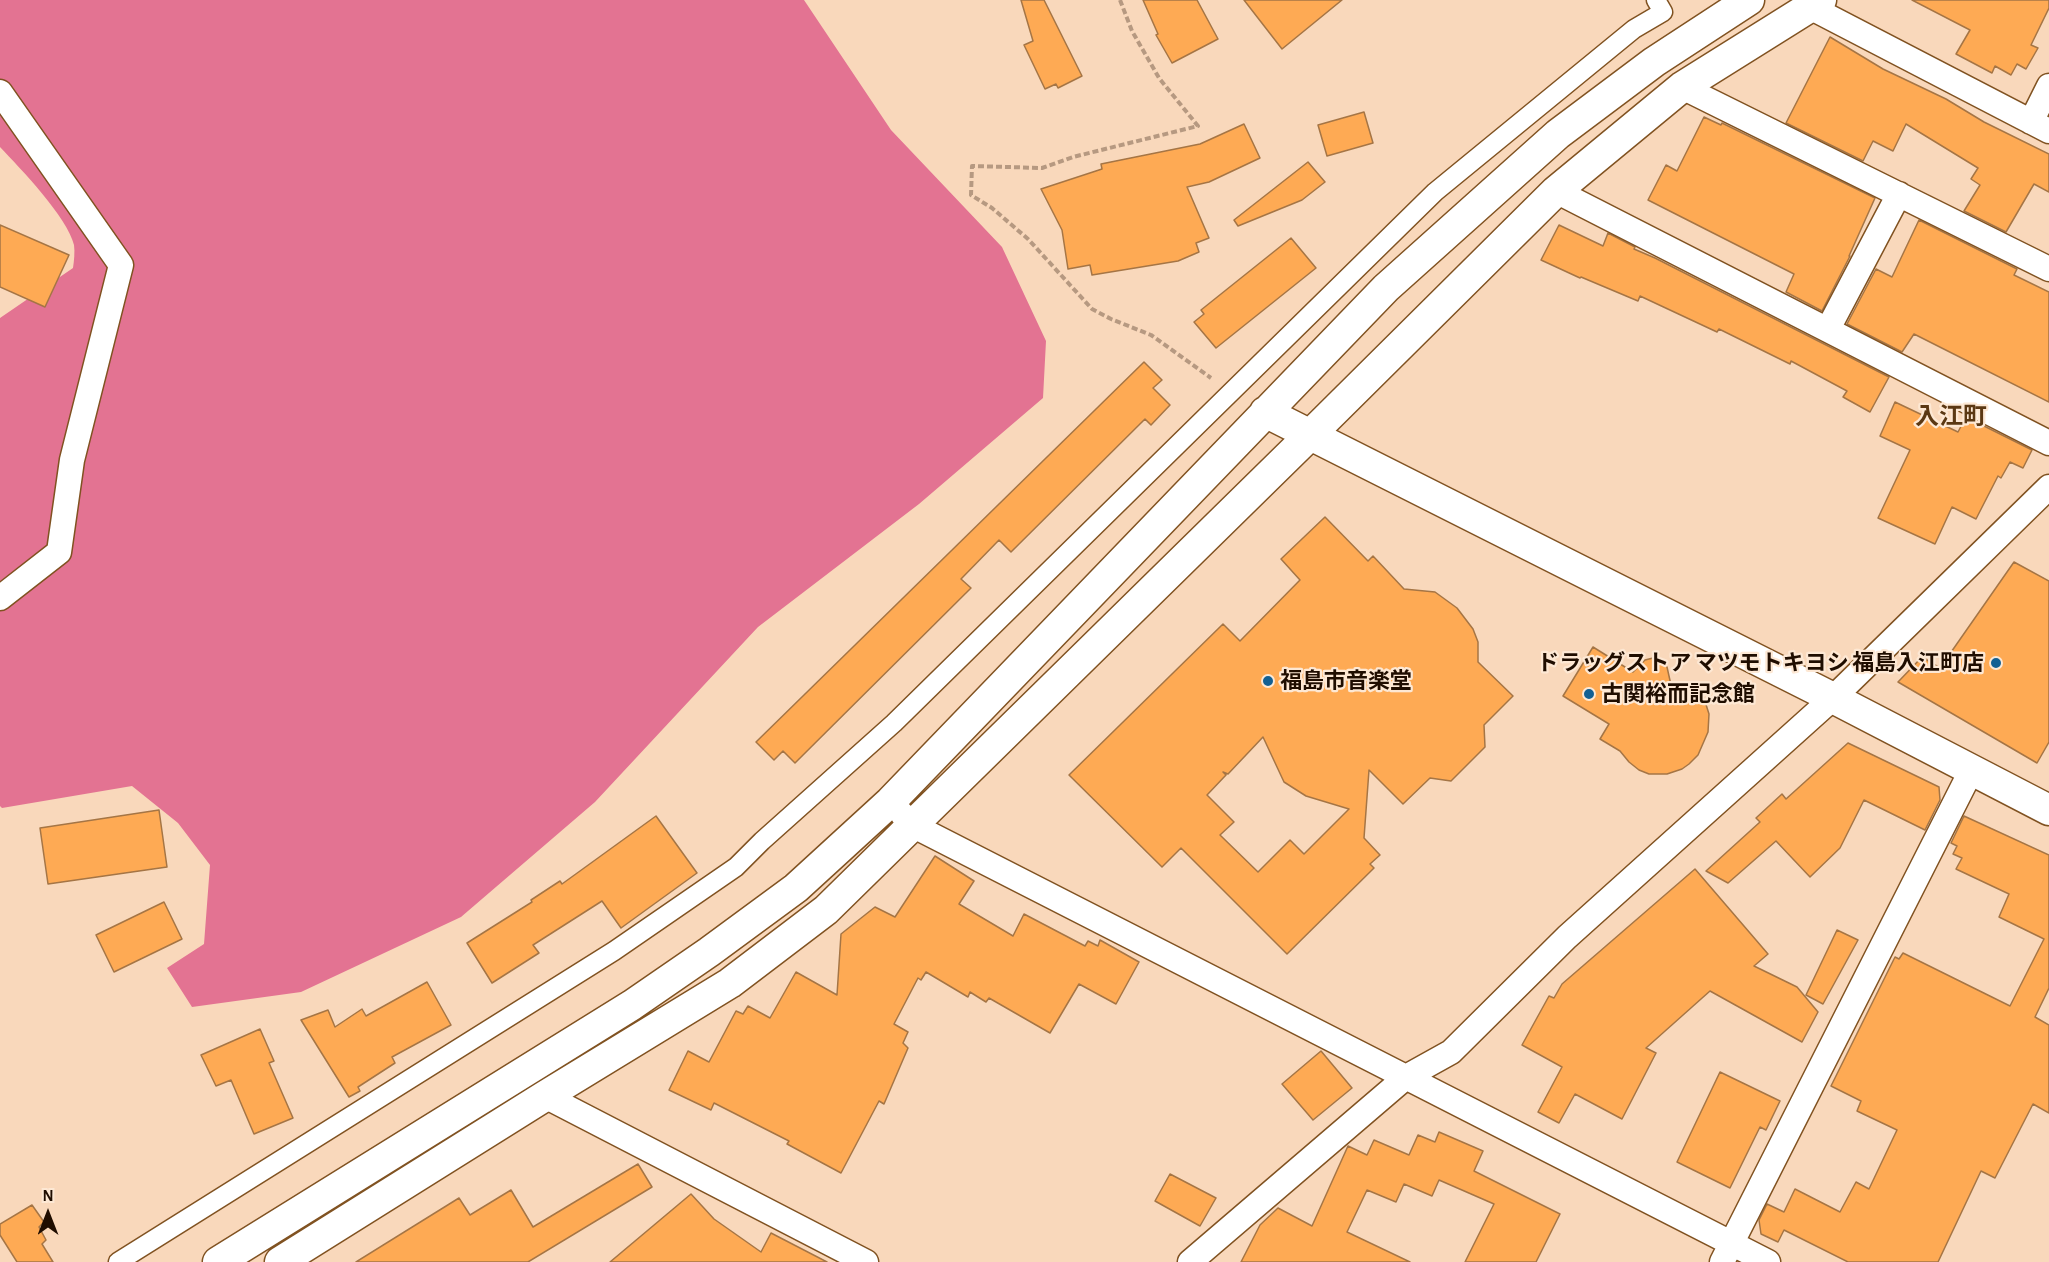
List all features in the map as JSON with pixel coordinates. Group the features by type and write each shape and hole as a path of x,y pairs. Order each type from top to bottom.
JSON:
{"street":[{"path":"118,1262 614,951 736,867 894,723 1435,192 1634,29 1664,12 1656,0"},
{"path":"218,1262 632,1005 796,888 890,802 1386,288 1558,134 1654,62 1749,0"},
{"path":"280,1262 730,983 826,910 1556,191 1682,87 1814,3 2040,127 2049,86"},
{"path":"1682,87 2049,269"},
{"path":"0,92 121,265 72,460 59,552 0,598"},
{"path":"1556,191 2049,443"},
{"path":"1828,329 1899,194"},
{"path":"1265,412 1833,698 2049,810"},
{"path":"1191,1262 1406,1077 1451,1052 1568,937 1833,698 2049,487"},
{"path":"1726,1253 1971,771"},
{"path":"890,802 912,825 1406,1077 1726,1253 1768,1262"},
{"path":"545,1096 866,1262"}],"path":[{"path":"1120,0 1132,31 1159,78 1198,126 1073,157 1042,168 972,166 971,195 992,208 1028,239 1092,309 1151,335 1230,392"}],"shaded area":[{"path":"0,0 804,0 891,130 1002,247 1046,341 1043,398 919,504 758,627 595,802 461,917 301,992 192,1007 167,968 204,944 210,865 178,823 132,786 2,808 0,806 0,318 73,268 74,245 63,221 31,180 0,147"}],"building":[{"path":"1021,0 1044,0 1082,76 1058,88 1056,84 1045,89 1024,45 1033,41"},
{"path":"1143,0 1197,0 1218,39 1172,63 1156,35 1158,34"},
{"path":"1244,0 1342,0 1282,49"},
{"path":"1912,0 2049,0 2049,8 2031,45 2038,48 2026,69 2017,64 2011,75 1995,66 1992,73 1956,54 1970,30"},
{"path":"1830,37 1883,69 1946,99 1984,122 2049,154 2049,192 2034,184 2006,232 1964,211 1980,185 1971,179 1978,168 1906,124 1893,151 1873,141 1863,161 1786,123"},
{"path":"1364,112 1373,143 1327,156 1318,125"},
{"path":"1704,117 1721,125 1722,123 1875,198 1850,256 1822,311 1786,292 1794,274 1648,200 1666,165 1677,171"},
{"path":"1244,124 1260,158 1209,182 1187,187 1209,238 1196,243 1199,252 1178,261 1092,275 1090,265 1068,269 1062,230 1041,189 1102,169 1101,164 1200,144"},
{"path":"1308,162 1325,182 1302,200 1238,226 1234,220"},
{"path":"1919,220 2017,269 2014,275 2049,292 2049,402 1914,334 1902,352 1847,324 1876,269 1892,277"},
{"path":"0,225 69,255 45,307 0,287"},
{"path":"1559,225 1603,246 1608,233 1635,247 1634,249 1889,377 1870,412 1843,397 1847,391 1791,361 1790,364 1719,329 1717,332 1640,296 1638,301 1541,260"},
{"path":"1291,238 1316,268 1216,348 1194,322 1204,314 1201,310"},
{"path":"1144,362 1162,380 1153,388 1170,405 1151,425 1145,419 1011,552 999,540 961,579 971,588 795,763 783,751 774,760 756,742"},
{"path":"1895,402 1958,432 1966,417 2032,450 2023,468 2010,462 2001,478 1998,476 1976,519 1952,507 1935,544 1878,518 1910,450 1880,436"},
{"path":"1325,517 1368,561 1373,556 1404,589 1435,592 1457,608 1473,629 1478,642 1478,662 1513,696 1484,725 1485,747 1451,781 1430,778 1403,804 1369,770 1364,838 1380,855 1370,864 1374,868 1287,954 1181,848 1162,867 1069,775 1223,624 1240,641 1300,580 1281,559","holes":["1263,737 1284,782 1306,796 1349,809 1304,854 1290,840 1258,872 1220,835 1234,822 1207,795 1226,775 1223,772 1228,774"]},
{"name":"ドラッグストア マツモトキヨシ 福島入江町店","path":"2014,562 2049,581 2049,742 2037,763 1898,682 1922,657 1940,668"},
{"path":"1593,647 1633,672 1645,660 1653,658 1659,660 1667,667 1671,685 1695,689 1703,695 1709,714 1708,732 1698,755 1689,764 1667,774 1649,774 1639,770 1620,751 1600,739 1609,724 1563,696"},
{"path":"1848,743 1939,787 1940,800 1925,830 1864,800 1840,848 1810,877 1776,841 1728,883 1706,871 1760,822 1756,818 1782,794 1786,799"},
{"path":"159,810 167,867 48,884 40,828"},
{"path":"656,816 697,873 621,928 602,901 533,945 539,953 492,983 467,943 532,902 531,900 560,881 562,884"},
{"path":"1964,816 2049,855 2049,988 2035,1017 2049,1025 2049,1113 2033,1104 1995,1178 1981,1171 1938,1262 1848,1262 1784,1230 1778,1242 1761,1234 1759,1220 1767,1204 1784,1212 1795,1189 1840,1212 1856,1182 1869,1189 1897,1130 1857,1111 1861,1101 1831,1086 1895,957 1899,959 1903,953 2010,1006 2044,939 1999,917 2009,894 1956,869 1962,858 1953,854 1957,846 1951,843"},
{"path":"935,856 974,881 959,904 1013,936 1024,914 1085,946 1088,941 1098,946 1100,940 1139,962 1116,1004 1079,984 1050,1033 989,998 986,1002 970,992 968,997 926,972 921,980 918,978 894,1024 908,1032 903,1043 908,1048 884,1104 879,1101 841,1173 787,1144 789,1141 714,1103 711,1110 669,1090 688,1051 709,1062 736,1011 743,1014 748,1006 770,1018 796,972 837,995 841,934 875,907 895,917"},
{"path":"1695,869 1768,954 1754,966 1797,987 1818,1012 1802,1042 1710,991 1646,1048 1656,1053 1622,1119 1575,1094 1559,1123 1538,1112 1562,1067 1522,1045 1549,996 1554,998 1562,984"},
{"path":"164,902 182,939 114,972 96,935"},
{"path":"1837,930 1858,940 1823,1004 1806,995"},
{"path":"427,982 451,1025 392,1057 395,1063 358,1087 360,1091 349,1097 301,1020 328,1010 335,1027 362,1009 366,1016"},
{"path":"260,1029 274,1061 269,1063 293,1118 254,1134 231,1080 216,1086 201,1055"},
{"path":"1321,1051 1352,1088 1313,1120 1282,1084"},
{"path":"1720,1072 1780,1101 1766,1130 1760,1127 1730,1188 1677,1162"},
{"path":"1439,1132 1483,1151 1474,1171 1560,1214 1536,1262 1465,1262 1494,1204 1439,1180 1432,1196 1404,1184 1396,1202 1367,1190 1347,1232 1410,1262 1241,1262 1260,1225 1278,1208 1312,1226 1348,1146 1367,1155 1374,1140 1409,1155 1418,1135 1435,1142"},
{"path":"638,1164 652,1187 528,1262 356,1262 459,1198 470,1215 511,1190 533,1227"},
{"path":"1170,1174 1216,1198 1200,1226 1155,1201"},
{"path":"691,1194 714,1219 761,1252 771,1233 827,1262 610,1262"},
{"path":"32,1205 44,1222 39,1227 46,1240 42,1244 53,1262 17,1262 0,1235 0,1224"}],"place":[{"name":"ドラッグストア マツモトキヨシ 福島入江町店","path":"1996,663"},
{"name":"福島市音楽堂","path":"1268,681"},
{"name":"古関裕而記念館","path":"1589,694"}],"district":[{"name":"入江町","path":"1951,417"}]}
